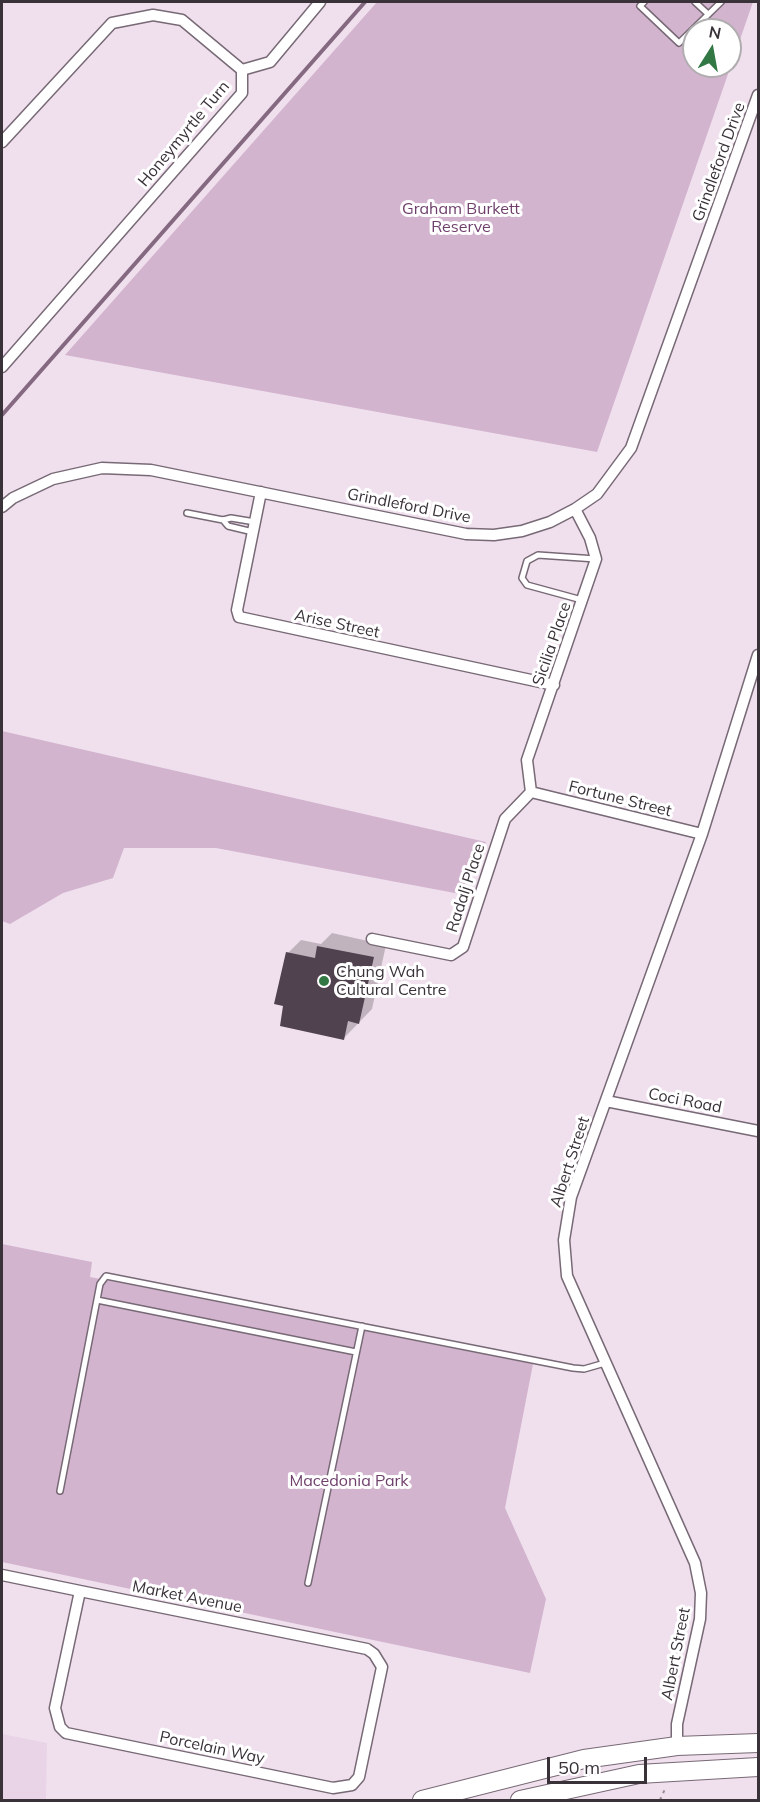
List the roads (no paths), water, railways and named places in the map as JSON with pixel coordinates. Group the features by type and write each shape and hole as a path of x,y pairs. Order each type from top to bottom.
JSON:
{"highway":[{"path":"422,1800 584,1759 677,1746 759,1743"},
{"path":"520,1800 639,1774 759,1767"}],"street":[{"path":"242,70 270,62 320,2"},
{"name":"Honeymyrtle Turn","path":"2,142 112,23 153,15 182,20 242,70 242,93 2,367"},
{"name":"Grindleford Drive","path":"2,507 13,498 53,479 102,468 151,470 466,534 522,531 550,522 575,509 597,494 631,448 759,95"},
{"name":"Arise Street","path":"261,492 237,610 239,617 554,685"},
{"path":"575,509 590,538 596,559"},
{"name":"Sicilia Place","path":"531,792 527,760 584,600 596,559"},
{"name":"Albert Street","path":"677,1746 677,1724 700,1618 695,1563 567,1276 564,1240 571,1197 702,834 759,655"},
{"name":"Fortune Street","path":"531,792 702,834"},
{"name":"Radalj Place","path":"372,939 451,955 463,947 505,819 531,792"},
{"name":"Coci Road","path":"606,1101 759,1131"},
{"name":"Market Avenue","path":"2,1575 367,1649"},
{"name":"Porcelain Way","path":"80,1591 55,1708 60,1727 66,1733 322,1786 342,1788 352,1785 359,1778 382,1667 374,1654 367,1649"}],"lane":[{"path":"644,2 640,6 679,43 722,2"},
{"path":"695,2 708,14"},
{"path":"187,513 223,520 231,518 254,527"},
{"path":"223,520 228,526 254,527"},
{"path":"584,600 527,585 522,579 526,561 538,555 596,559"},
{"path":"60,1491 97,1300 103,1278 110,1275 573,1368 584,1369 605,1363"},
{"path":"97,1300 356,1352"},
{"path":"308,1583 362,1326"}],"waterway":[{"path":"2,415 365,2"}],"place":[{"name":"Chung Wah Cultural Centre","path":"324,981"}],"park label":[{"name":"Graham Burkett Reserve","path":"461,218"},
{"name":"Macedonia Park","path":"349,1481"}]}
